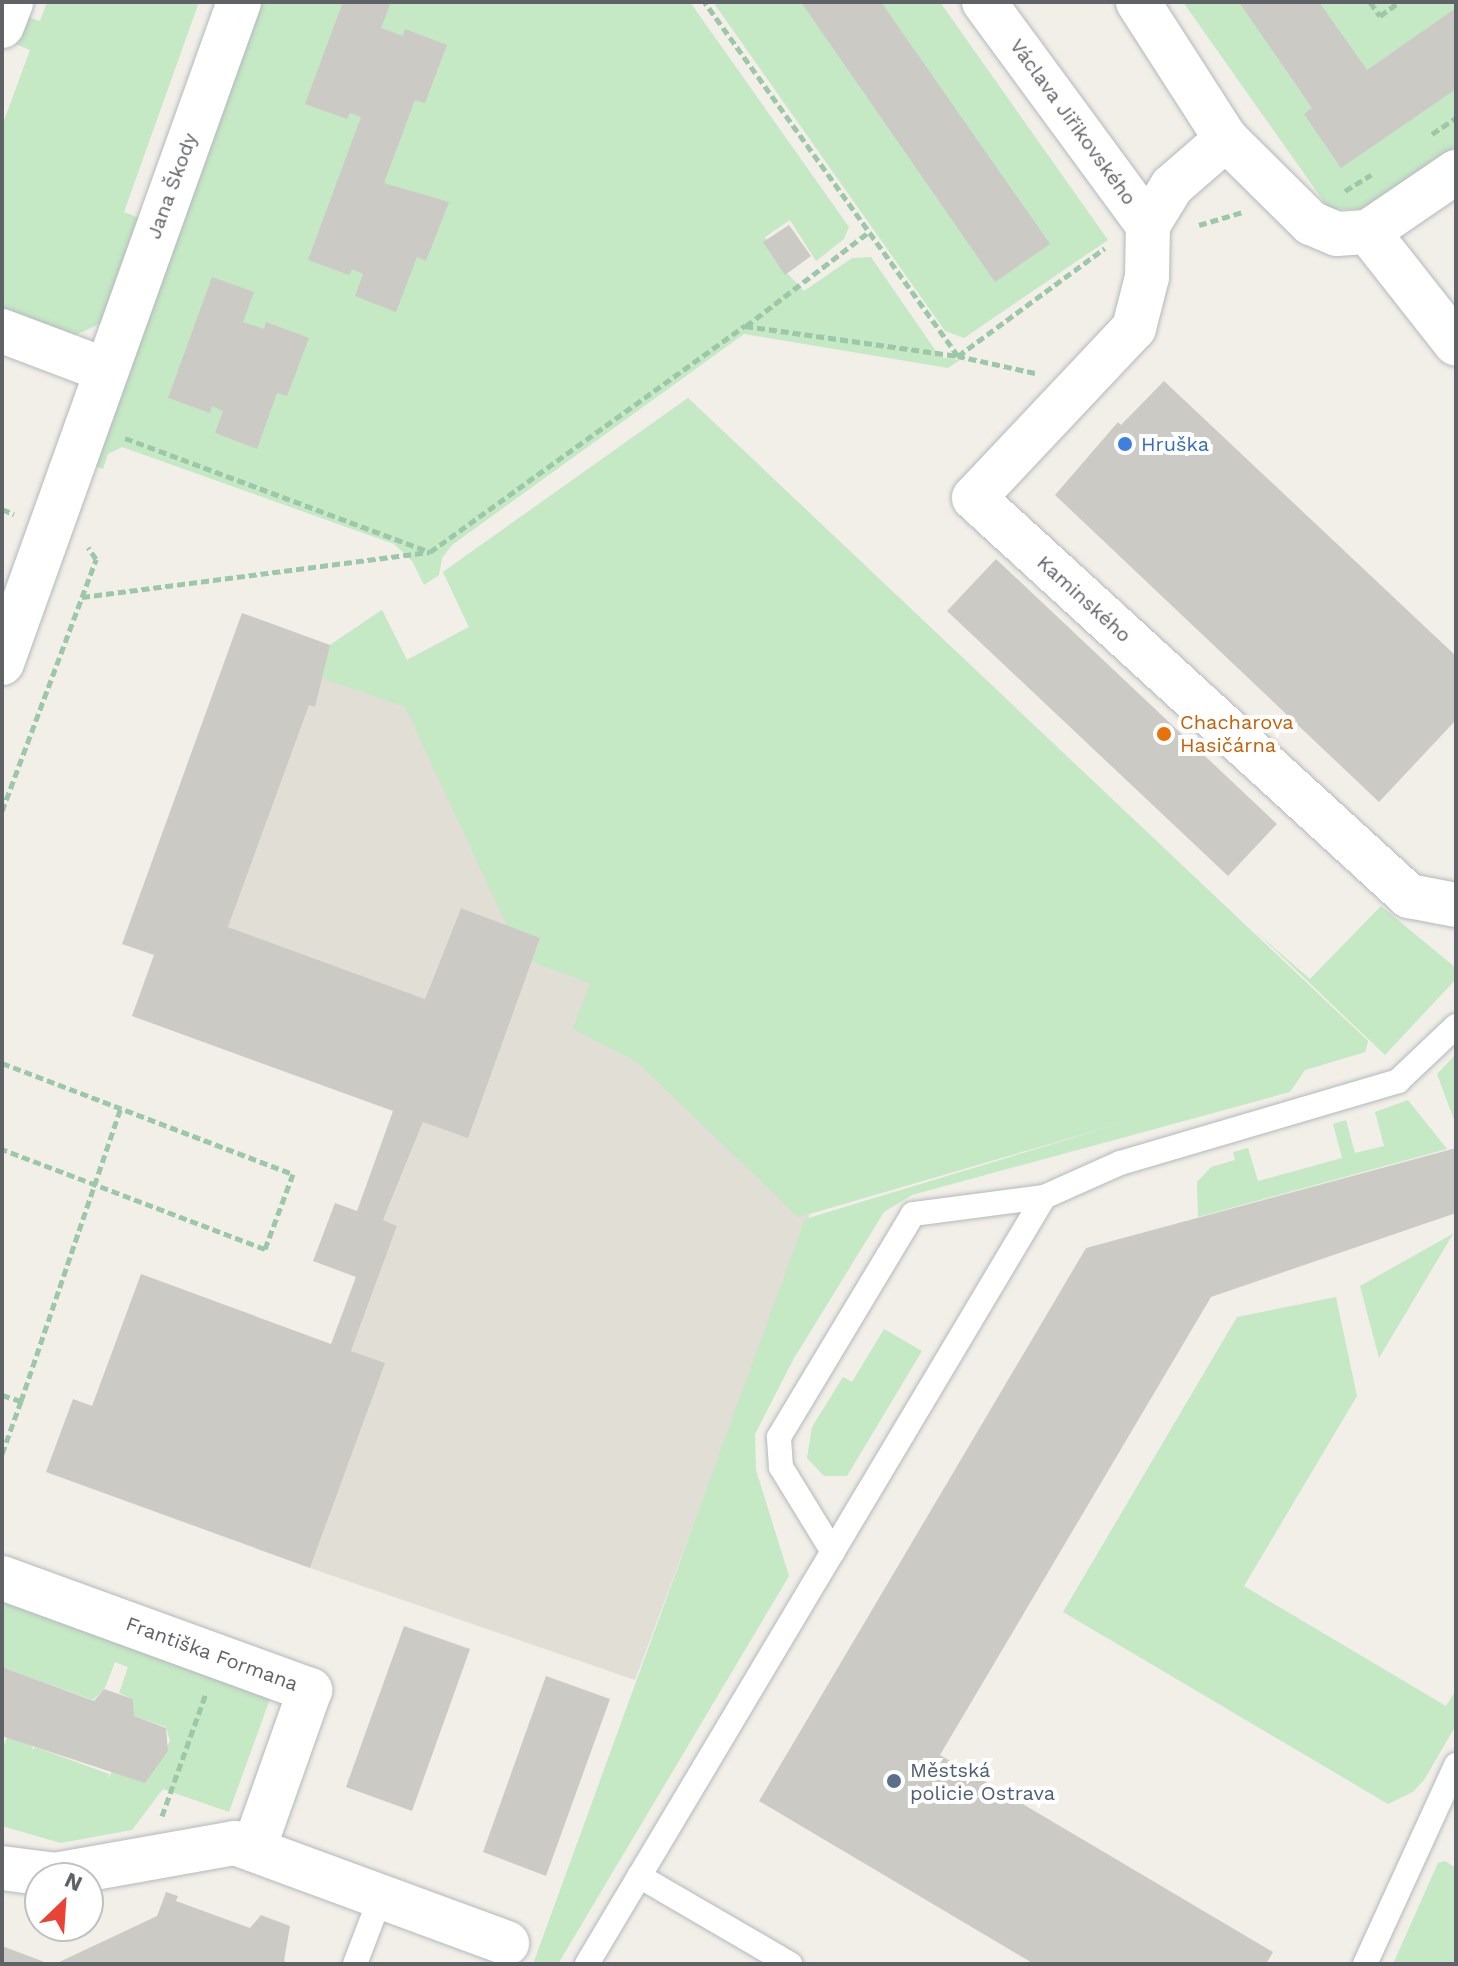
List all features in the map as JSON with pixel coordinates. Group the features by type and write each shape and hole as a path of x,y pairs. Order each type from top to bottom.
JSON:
{"street":[{"path":"2,26 11,2"},
{"name":"Jana Škody","path":"2,663 239,2"},
{"name":"Václava Jiřikovského","path":"984,2 1137,238 1172,186 1226,139"},
{"path":"1138,2 1226,139 1311,223 1337,234 1368,232 1456,172"},
{"path":"1368,232 1456,344"},
{"name":"Kaminského","path":"1137,238 1147,277 1134,328 974,498 1409,896 1456,905"},
{"path":"2,331 105,370"},
{"name":"Františka Formana","path":"2,1578 310,1690 254,1848"},
{"path":"2,1868 55,1875 217,1844 254,1848 507,1943"}],"lane":[{"path":"833,1552 781,1467 779,1437 913,1214 1044,1197 1120,1163 1398,1081 1456,1026"},
{"path":"587,1964 1044,1197"},
{"path":"1365,1964 1456,1765"},
{"path":"639,1876 790,1964"},
{"path":"355,1964 381,1896"}],"path":[{"path":"705,2 958,356"},
{"path":"1370,2 1380,16 1399,2"},
{"path":"1430,136 1456,118"},
{"path":"1340,194 1377,172"},
{"path":"958,356 1114,242 1245,212 1280,193"},
{"path":"81,597 430,552 745,326 869,232"},
{"path":"745,326 958,356 1046,376"},
{"path":"112,433 430,552"},
{"path":"2,1063 293,1174 265,1249 2,1149"},
{"path":"2,1454 121,1108"},
{"path":"2,1395 21,1401"},
{"path":"159,1823 211,1680"}],"shaded area":[{"path":"688,398 1368,1041 1365,1052 810,1214 635,1680 310,1568 384,1364 351,1351 397,1226 383,1220 423,1122 540,938 461,908 425,999 228,927 330,645 382,610 407,660 469,627 443,572"}],"green space":[{"path":"47,2 199,2 124,212 147,221 101,323 74,336 2,317 2,126 30,50 6,40 15,13 40,21"},
{"path":"258,2 690,2 849,227 844,239 816,261 790,220 765,237 787,273 804,291 852,258 871,257 940,357 960,360 948,368 744,334 452,545 442,558 439,575 424,585 412,561 394,544 122,447 108,454 103,469 91,464"},
{"path":"713,2 940,2 1108,240 964,338 945,331"},
{"path":"1183,2 1456,2 1456,146 1374,203 1360,209 1329,209"},
{"path":"688,398 1368,1041 1365,1052 1305,1070 1290,1092 912,1195 884,1212 793,1360 755,1434 756,1470 789,1576 558,1964 533,1964 805,1219 1135,1119 798,1217 637,1062 573,1029 590,983 532,962 540,938 507,926 405,707 319,677 330,645 382,610 407,660 469,627 443,572"},
{"path":"1381,906 1456,968 1456,979 1385,1055 1256,932 1310,979"},
{"path":"1456,1054 1456,1125 1437,1074"},
{"path":"1408,1100 1447,1149 1198,1217 1197,1182 1211,1167 1235,1160 1233,1152 1248,1148 1258,1181 1342,1158 1333,1124 1346,1120 1355,1153 1384,1146 1375,1112"},
{"path":"1456,1232 1453,1234 1379,1358 1360,1286"},
{"path":"1336,1297 1357,1396 1244,1586 1446,1706 1456,1690 1456,1725 1424,1780 1413,1792 1388,1804 1063,1612 1237,1317"},
{"path":"884,1329 922,1351 847,1476 824,1476 807,1458 812,1427 843,1377 852,1382"},
{"path":"2,1598 271,1696 229,1812 163,1789 132,1830 61,1843 2,1826 2,1750 7,1737 33,1746 32,1751 35,1747 109,1774 108,1779 113,1770 165,1749 170,1741 166,1727 134,1716 133,1699 119,1693 128,1667 115,1662 105,1688 93,1700 2,1667"},
{"path":"1445,1861 1456,1868 1456,1964 1393,1964 1438,1863"}],"building":[{"path":"343,2 391,2 381,28 403,36 405,29 447,45 425,103 415,100 384,183 449,202 426,261 417,257 396,312 355,296 363,274 352,269 349,275 308,260 361,117 350,113 347,119 305,104"},
{"path":"801,2 881,2 1050,244 995,282"},
{"path":"1239,2 1319,2 1367,70 1456,8 1456,89 1341,168 1304,114 1312,108"},
{"path":"789,225 811,256 785,275 763,242"},
{"path":"212,277 254,292 243,322 264,329 266,322 309,338 287,396 277,393 257,449 215,433 223,411 212,406 210,413 168,398"},
{"path":"1164,381 1456,656 1456,720 1379,802 1055,495 1118,422 1121,425"},
{"path":"996,559 1277,824 1228,876 947,611"},
{"path":"242,613 330,645 315,707 309,705 228,927 425,999 461,908 540,938 468,1138 423,1122 383,1220 397,1226 351,1351 385,1363 310,1568 46,1472 73,1399 92,1406 141,1274 331,1344 356,1277 313,1261 335,1203 357,1211 393,1111 132,1016 154,955 122,944"},
{"path":"1456,1148 1456,1213 1211,1297 940,1755 1273,1952 1266,1964 1034,1964 759,1801 1086,1248"},
{"path":"404,1626 470,1649 412,1811 346,1787"},
{"path":"2,1667 94,1701 104,1689 133,1699 134,1716 166,1728 168,1751 145,1783 2,1736"},
{"path":"546,1676 610,1699 546,1876 483,1852"},
{"path":"166,1892 178,1896 176,1901 250,1928 261,1915 290,1926 284,1961 290,1964 55,1964 157,1916"},
{"path":"2,1946 50,1964 2,1964"}],"place":[{"name":"Hruška","path":"1125,444"},
{"name":"Chacharova Hasičárna","path":"1164,734"},
{"name":"Městská policie Ostrava","path":"894,1781"}]}
